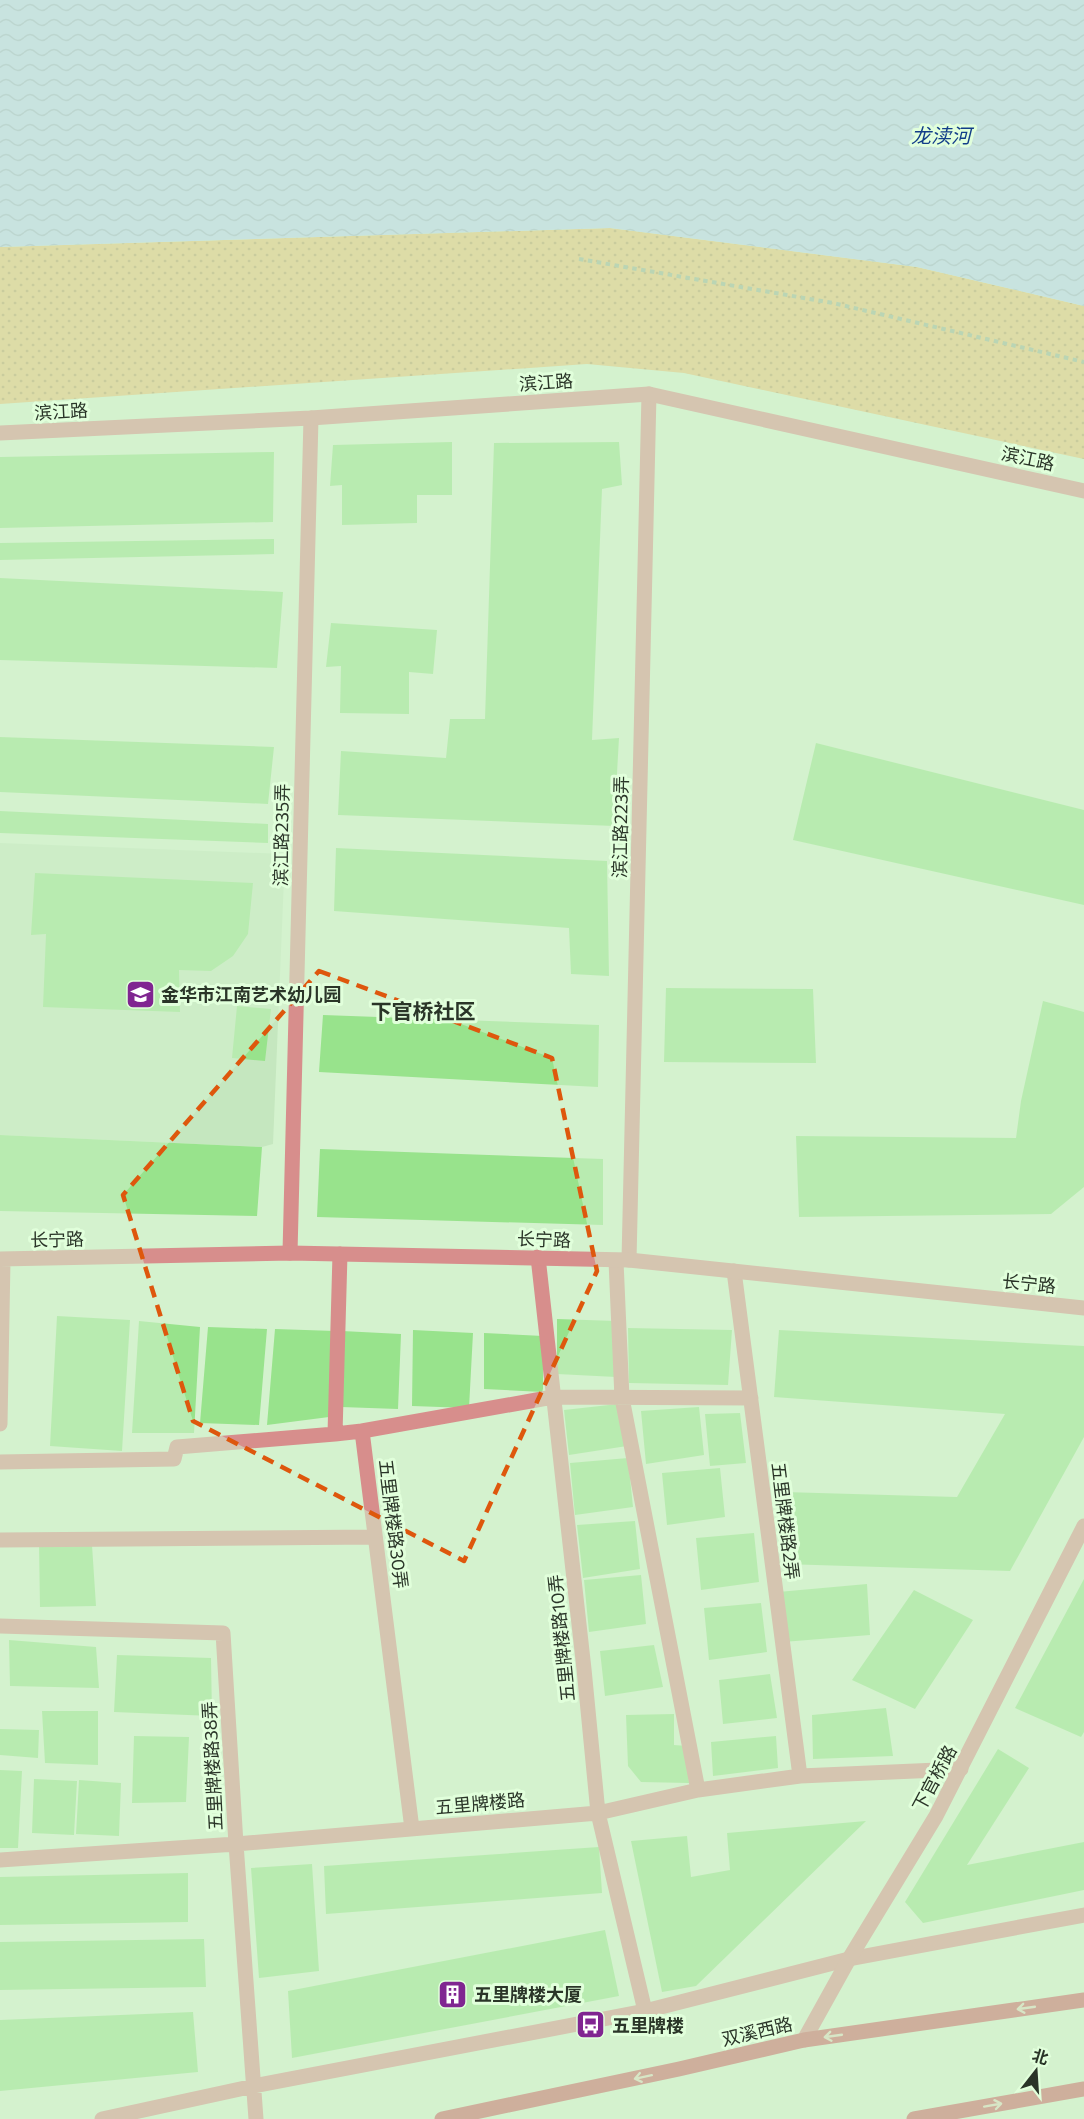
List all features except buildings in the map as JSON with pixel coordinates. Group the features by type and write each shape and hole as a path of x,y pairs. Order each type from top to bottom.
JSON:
{"main road":[{"name":"双溪西路","path":"442,2119 804,2040 1084,2000"},
{"path":"914,2119 1084,2089"}],"street":[{"name":"滨江路","path":"0,433 311,418 649,394 1084,491"},
{"name":"滨江路223弄","path":"649,394 623,1261 622,1398 698,1790"},
{"name":"滨江路235弄","path":"290,1253 311,418"},
{"name":"长宁路","path":"1,1260 290,1253 538,1257 623,1261 734,1271 1084,1308"},
{"path":"335,1434 340,1254"},
{"name":"五里牌楼路10弄","path":"538,1257 584,1669 597,1813 645,2011"},
{"path":"0,1424 1,1260"},
{"name":"五里牌楼路2弄","path":"734,1271 800,1776"},
{"path":"0,1462 174,1459 177,1447 362,1431 554,1398 750,1398"},
{"name":"五里牌楼路30弄","path":"362,1431 412,1829"},
{"name":"下官桥路","path":"804,2040 849,1959 936,1816 1084,1526"},
{"path":"0,1540 375,1537"},
{"name":"五里牌楼路38弄","path":"0,1626 223,1633 256,2119"},
{"name":"五里牌楼路","path":"0,1860 236,1844 597,1813 698,1790 800,1776 961,1769"},
{"path":"102,2119 254,2086 645,2011 849,1959 1084,1915"}],"path":[{"path":"579,259 833,303 1084,362"}],"highlighted area":[{"path":"319,971 552,1058 597,1271 464,1561 193,1421 123,1195"}],"shaded area":[{"path":"610,228 917,267 1084,306 1084,459 684,373 587,364 0,404 0,247"},
{"name":"金华市江南艺术幼儿园","path":"0,843 285,854 273,1144 262,1147 0,1135"}],"water":[{"name":"龙渎河","path":"0,0 1084,0 1084,306 917,267 610,228 0,247"}],"place":[{"name":"金华市江南艺术幼儿园","path":"140,994"},
{"name":"五里牌楼大厦","path":"453,1994"},
{"name":"五里牌楼","path":"591,2025"}],"district":[{"name":"下官桥社区","path":"423,1010"}]}
